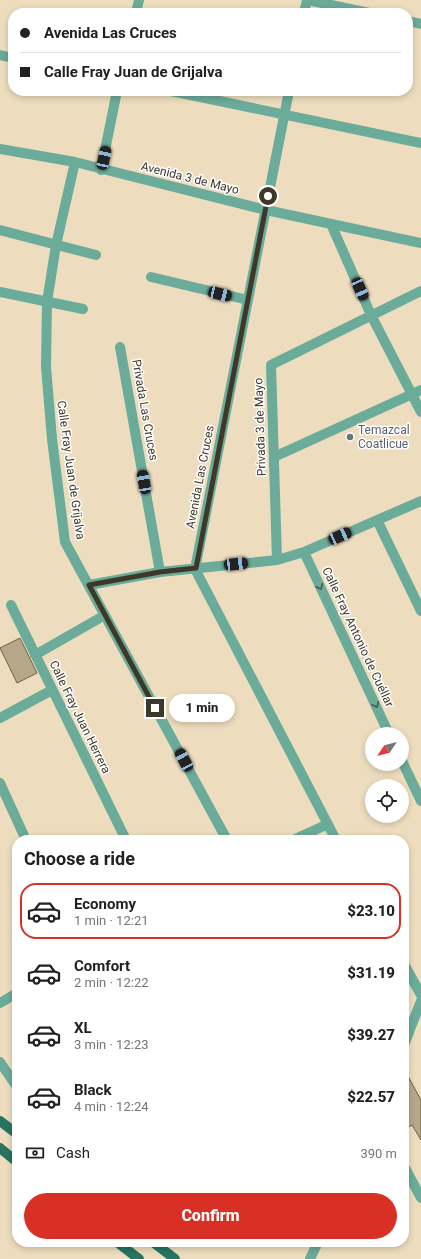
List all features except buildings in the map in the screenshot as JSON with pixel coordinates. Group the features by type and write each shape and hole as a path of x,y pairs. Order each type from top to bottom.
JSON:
{"main road":[{"path":"0,1121 12,1130"},
{"path":"0,1148 12,1158"},
{"path":"123,1247 139,1259"},
{"path":"159,1247 175,1259"}],"street":[{"path":"308,0 346,8"},
{"path":"102,170 116,96"},
{"path":"196,96 421,143"},
{"name":"Avenida Las Cruces","path":"196,568 288,96"},
{"name":"Avenida 3 de Mayo","path":"0,149 75,162 266,210 421,243"},
{"name":"Calle Fray Juan de Grijalva","path":"75,162 56,245 47,302 46,367 51,432 65,542 224,835"},
{"path":"331,224 372,315 416,392 421,412"},
{"path":"0,230 96,255"},
{"path":"151,277 248,300"},
{"name":"Privada 3 de Mayo","path":"277,560 271,365 421,291"},
{"path":"0,292 83,309"},
{"name":"Privada Las Cruces","path":"120,347 160,572"},
{"path":"274,457 416,392"},
{"path":"89,585 160,572 277,560 304,552 421,501"},
{"path":"377,520 421,611"},
{"name":"Calle Fray Antonio de Cuéllar","path":"304,552 386,727"},
{"path":"196,568 334,835"},
{"name":"Calle Fray Juan Herrera","path":"11,605 124,835"},
{"path":"35,655 105,615"},
{"path":"0,718 52,690"},
{"path":"407,771 421,801"},
{"path":"0,783 2,795 23,835"},
{"path":"304,835 328,824"},
{"path":"409,973 421,994"},
{"path":"0,1003 12,996"},
{"path":"409,1032 421,1001"},
{"path":"0,1062 12,1080"},
{"path":"409,1175 421,1198"},
{"path":"310,1259 316,1247"}],"place":[{"name":"Temazcal Coatlicue","path":"350,437"}],"route":[{"path":"155,708 89,585 160,572 196,568 268,196"}]}
